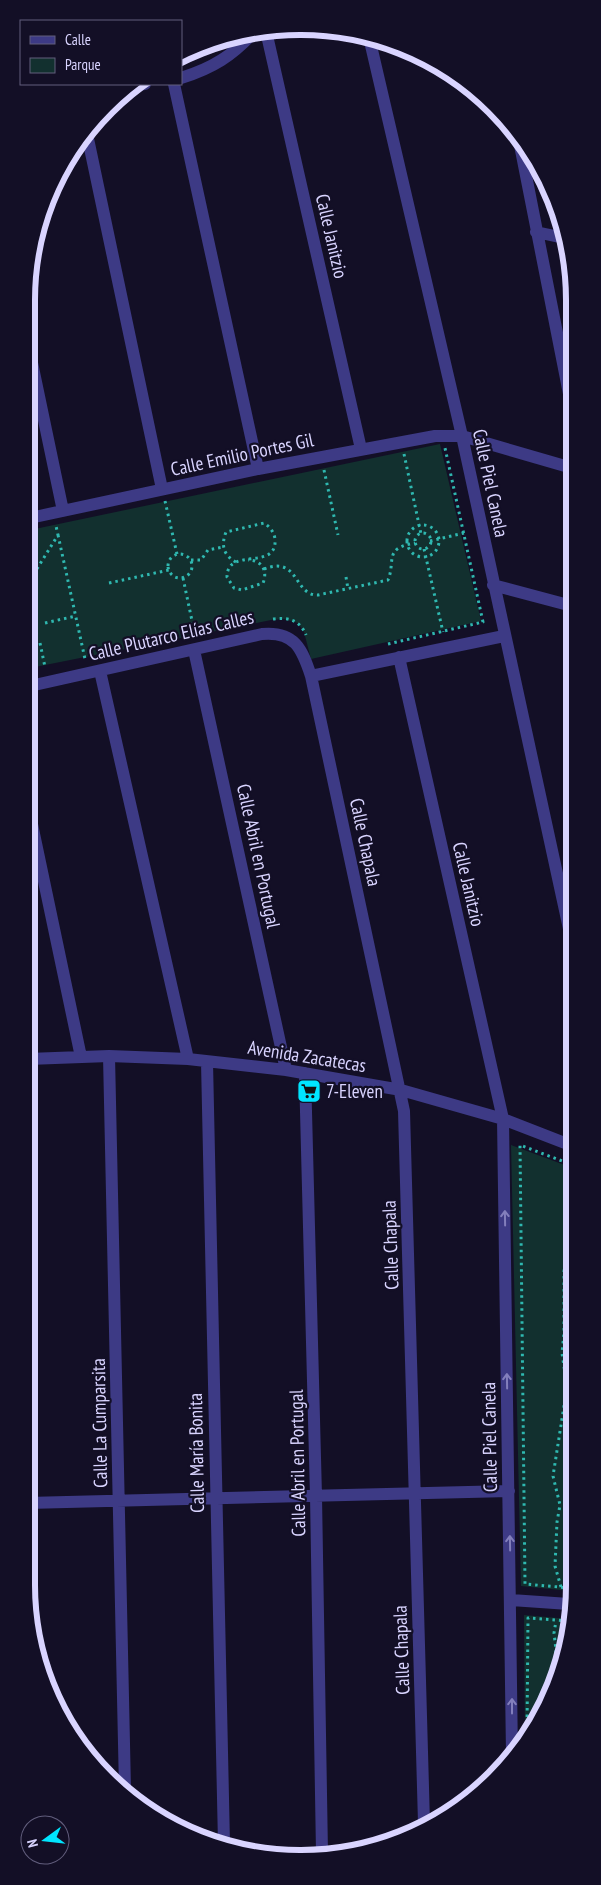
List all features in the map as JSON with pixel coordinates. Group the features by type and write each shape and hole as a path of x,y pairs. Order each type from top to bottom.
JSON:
{"street":[{"name":"Calle Janitzio","path":"267,37 361,449"},
{"path":"182,78 207,70 237,51 247,40"},
{"name":"Calle Piel Canela","path":"371,45 462,436 566,915"},
{"path":"174,85 258,469"},
{"path":"88,141 163,495"},
{"path":"520,152 566,380"},
{"path":"536,232 558,237"},
{"path":"35,377 64,516"},
{"name":"Calle Emilio Portes Gil","path":"35,518 64,516 163,495 258,469 435,436 462,436 566,466"},
{"path":"493,585 566,604"},
{"name":"Calle Plutarco Elías Calles","path":"35,685 272,633 285,636 296,643 304,656 311,676"},
{"path":"311,676 504,636"},
{"name":"Calle Abril en Portugal","path":"194,650 286,1070"},
{"name":"Calle Janitzio","path":"399,657 503,1119"},
{"path":"100,671 188,1059"},
{"name":"Calle Chapala","path":"311,676 401,1090 406,1128 424,1819"},
{"path":"35,838 81,1057"},
{"name":"Avenida Zacatecas","path":"35,1059 109,1056 188,1059 305,1073 401,1090 503,1119 566,1143"},
{"name":"Calle La Cumparsita","path":"109,1056 120,1500 124,1783"},
{"name":"Calle María Bonita","path":"207,1062 224,1839"},
{"name":"Calle Abril en Portugal","path":"305,1073 316,1496 322,1849"},
{"name":"Calle Piel Canela","path":"503,1119 512,1600 512,1745"},
{"path":"35,1503 509,1491"},
{"path":"512,1600 565,1604"}],"path":[{"path":"387,644 483,622 444,442"},
{"path":"411,449 403,451 421,534"},
{"path":"332,466 323,468 338,535"},
{"path":"163,495 174,499"},
{"path":"156,502 163,495"},
{"path":"163,495 178,554"},
{"path":"47,525 55,524 64,516"},
{"path":"55,524 85,659"},
{"path":"236,562 226,555 223,547 224,535 229,529 264,524 270,528 275,536 273,549 264,557 236,562 229,568 227,577 232,587 240,590 262,585 265,578 264,569 257,561 248,560"},
{"path":"420,525 432,528 439,539 436,551 426,558"},
{"path":"420,525 408,534 407,545 413,554 426,558"},
{"path":"430,540 464,533"},
{"path":"421,534 428,536 430,540 429,546 424,549 418,548 415,543 417,536 421,534"},
{"path":"35,572 58,535"},
{"path":"264,569 274,566 288,570 297,577 304,591 310,594 348,589 388,580 392,557 397,550 415,543"},
{"path":"190,560 202,560 208,550 223,547"},
{"path":"424,549 443,632"},
{"path":"178,554 186,556 190,560 192,569 188,576 183,578 174,576 169,570 171,558 178,554"},
{"path":"109,583 169,570"},
{"path":"346,577 348,589"},
{"path":"183,578 195,636"},
{"path":"44,623 76,616"},
{"path":"265,621 284,618 296,621 304,630 308,639"},
{"path":"186,637 204,634"},
{"path":"40,643 45,667"},
{"path":"77,660 94,657"},
{"path":"38,668 53,665"},
{"path":"566,1162 520,1145 526,1584 566,1588"},
{"path":"566,1261 564,1271 562,1360 566,1372"},
{"path":"561,1587 556,1566 557,1522 560,1505 553,1476 566,1393"},
{"path":"527,1722 528,1618 564,1621"},
{"path":"555,1660 554,1633 556,1620"}],"green space":[{"path":"440,444 481,621 311,659 304,632 298,623 284,619 271,620 35,667 35,529"},
{"path":"511,1145 566,1166 566,1591 521,1586"},
{"path":"524,1615 564,1619 552,1670 539,1702 525,1726"}],"place":[{"name":"7-Eleven","path":"309,1091"}]}
